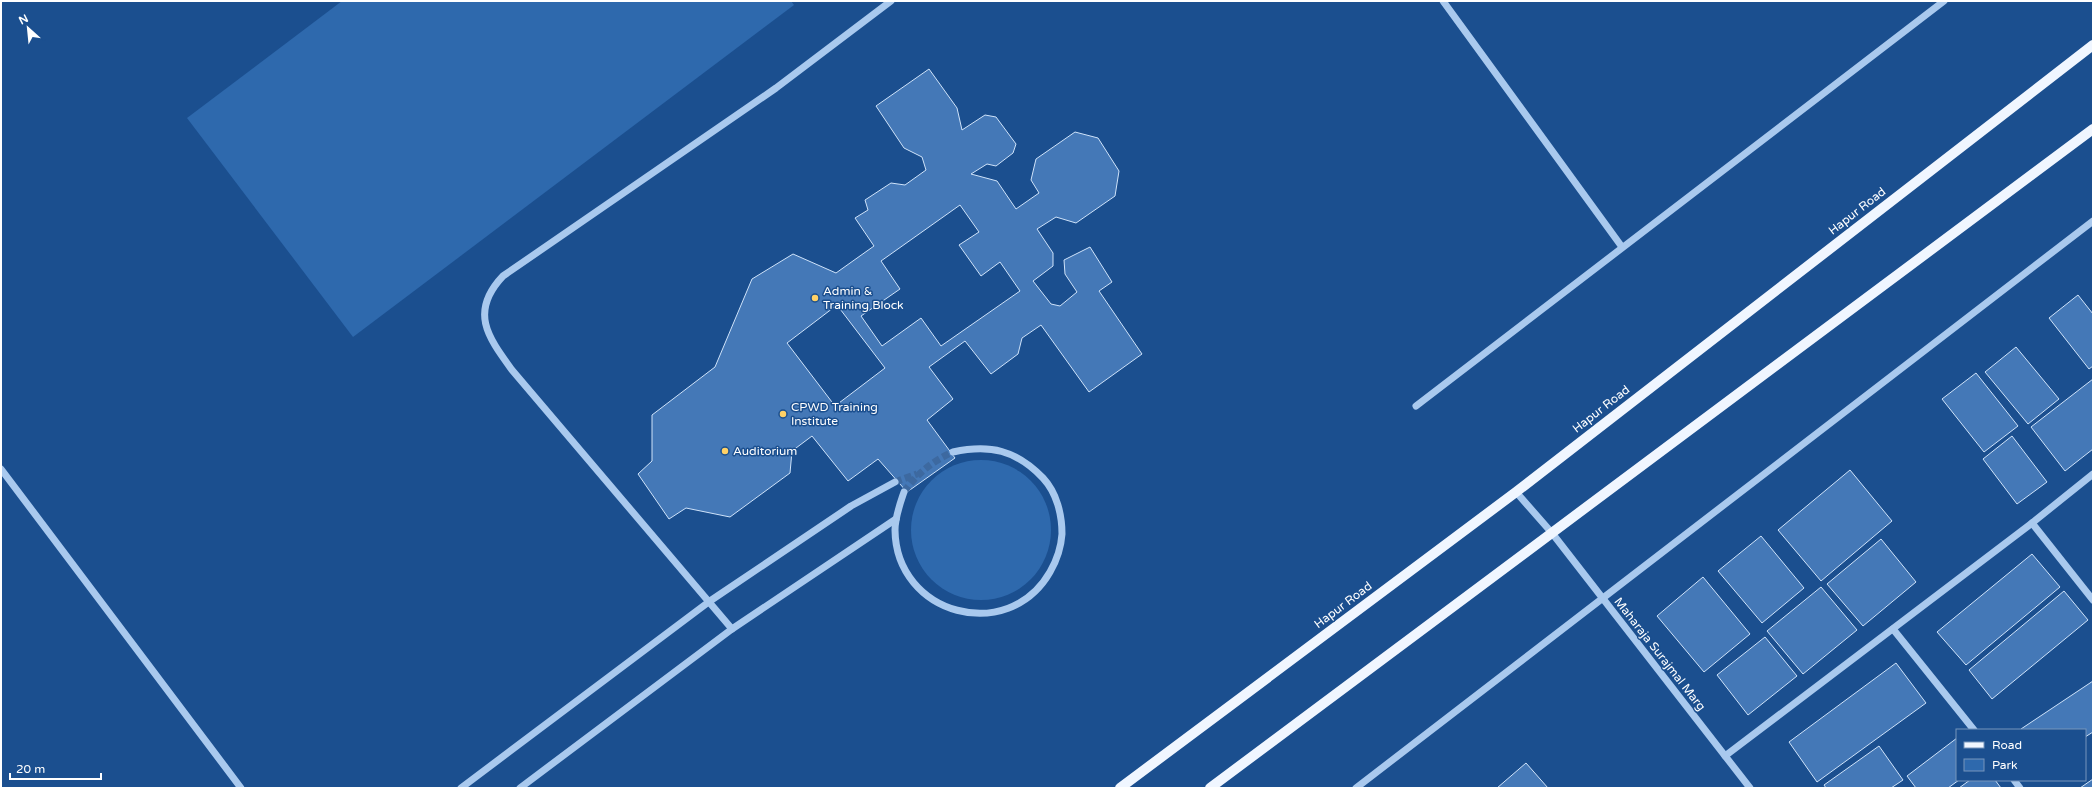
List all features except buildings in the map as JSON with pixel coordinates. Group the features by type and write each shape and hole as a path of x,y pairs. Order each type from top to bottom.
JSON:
{"main road":[{"name":"Hapur Road","path":"1120,788 1516,492 2093,45"},
{"path":"1210,788 2093,129"}],"street":[{"path":"732,629 710,601 512,370 494,345 485,328 485,311 496,284 504,276 776,88 891,1"},
{"path":"1443,1 1622,247"},
{"path":"1416,406 1944,1"},
{"path":"1356,788 2093,220"},
{"path":"904,492 896,519 897,548 904,568 916,586 931,599 950,609 971,614 992,613 1012,607 1030,596 1045,581 1056,562 1061,542 1062,521 1057,501 1047,482 1032,467 1015,456 995,449 974,448 953,452"},
{"path":"1,468 241,788"},
{"path":"1725,756 2032,523 2093,474"},
{"path":"461,788 710,601 851,506 895,482"},
{"name":"Maharaja Surajmal Marg","path":"1516,492 1552,533 1750,788"},
{"path":"520,788 732,629 896,519"},
{"path":"2032,523 2093,600"},
{"path":"1893,629 1973,729"}],"green space":[{"path":"342,1 791,1 794,5 353,337 187,118"},
{"path":"988,460 1014,468 1035,486 1046,503 1050,516 1050,544 1046,557 1039,569 1025,584 1008,595 995,599 974,600 948,592 927,574 916,557 912,544 911,523 919,497 937,476 954,465 967,461"}],"tunnel":[{"path":"904,492 914,479 926,469 938,460 953,452"},
{"path":"895,482 917,474"}],"place":[{"name":"Admin & Training Block","path":"815,298"},
{"name":"CPWD Training Institute","path":"783,414"},
{"name":"Auditorium","path":"725,451"}]}
